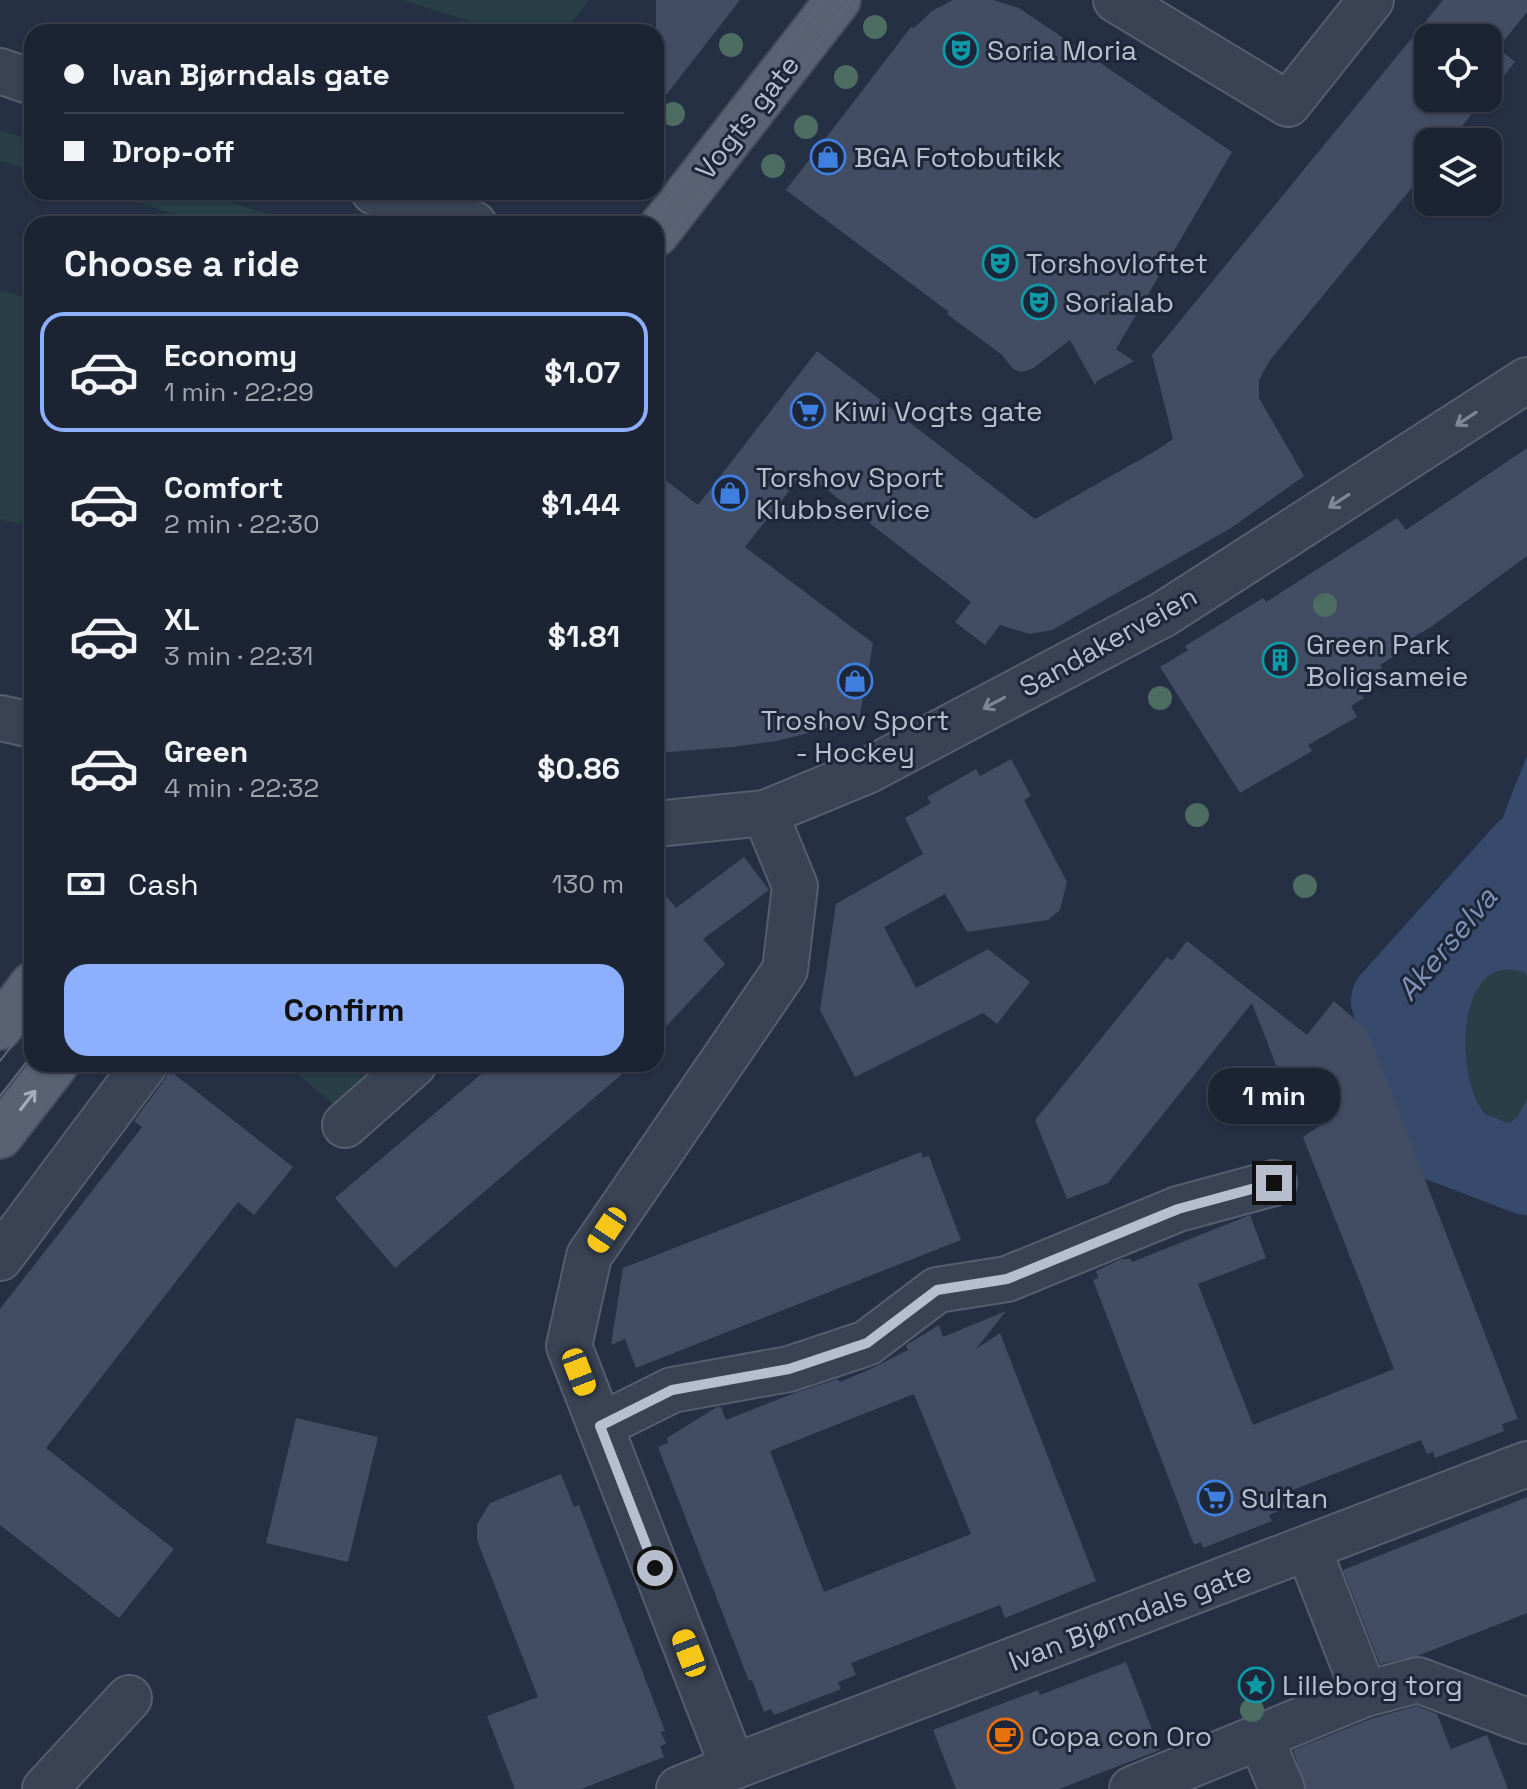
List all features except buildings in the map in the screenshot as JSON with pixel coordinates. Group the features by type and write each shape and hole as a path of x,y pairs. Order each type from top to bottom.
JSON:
{"main road":[{"name":"Vogts gate","path":"664,224 838,0"},
{"path":"0,1027 24,996"},
{"path":"0,1136 50,1072"}],"street":[{"path":"1116,0 1288,104 1371,0"},
{"path":"0,71 24,79"},
{"path":"399,200 449,216"},
{"name":"Sandakerveien","path":"664,823 765,813 867,771 1164,614 1527,380"},
{"path":"0,718 24,723"},
{"path":"733,1767 569,1346 589,1256 785,970 795,886 765,813"},
{"path":"0,1258 139,1072"},
{"path":"345,1125 405,1072"},
{"path":"600,1426 672,1390 789,1369 867,1343 937,1290 1007,1279 1178,1209 1274,1183"},
{"name":"Ivan Bjørndals gate","path":"679,1789 1527,1464"},
{"path":"1308,1548 1365,1694"},
{"path":"1132,1789 1217,1773 1260,1737 1365,1694 1418,1680 1527,1721"},
{"path":"45,1789 129,1698"},
{"path":"1260,1737 1282,1789"}],"green space":[{"path":"402,0 589,0 570,24 479,24"},
{"path":"0,130 24,138 24,168 0,161"},
{"path":"129,200 223,200 274,216 182,216"},
{"path":"0,290 24,297 24,525 0,519"},
{"path":"1499,968 1512,968 1525,973 1527,977 1527,1099 1517,1117 1508,1124 1493,1118 1481,1106 1473,1090 1466,1049 1469,1010 1474,995 1485,979"},
{"path":"295,1072 374,1072 337,1107"}],"water":[{"path":"1527,756 1527,977 1525,973 1502,970 1484,980 1473,999 1467,1025 1466,1053 1470,1080 1478,1103 1491,1119 1509,1124 1517,1117 1527,1099 1527,1216 1473,1166 1452,1134 1436,1084 1433,1031 1443,978 1478,906 1495,841"}],"waterway":[{"name":"Akerselva","path":"1527,851 1392,1001 1441,1141 1527,1174"}],"tram line":[{"path":"656,216 823,0"},
{"path":"664,243 851,0"},
{"path":"0,1061 24,1030"},
{"path":"0,1096 24,1065"}],"place":[{"name":"Soria Moria","path":"961,50"},
{"name":"BGA Fotobutikk","path":"828,157"},
{"name":"Torshovloftet","path":"1000,263"},
{"name":"Sorialab","path":"1039,302"},
{"name":"Kiwi Vogts gate","path":"808,411"},
{"name":"Torshov Sport Klubbservice","path":"730,493"},
{"name":"Green Park Boligsameie","path":"1280,660"},
{"name":"Troshov Sport - Hockey","path":"855,681"},
{"name":"Sultan","path":"1215,1498"},
{"name":"Lilleborg torg","path":"1256,1685"},
{"name":"Copa con Oro","path":"1005,1736"}],"route":[{"path":"655,1568 600,1426 672,1390 789,1369 867,1343 937,1290 1007,1279 1178,1209 1274,1183"}]}
